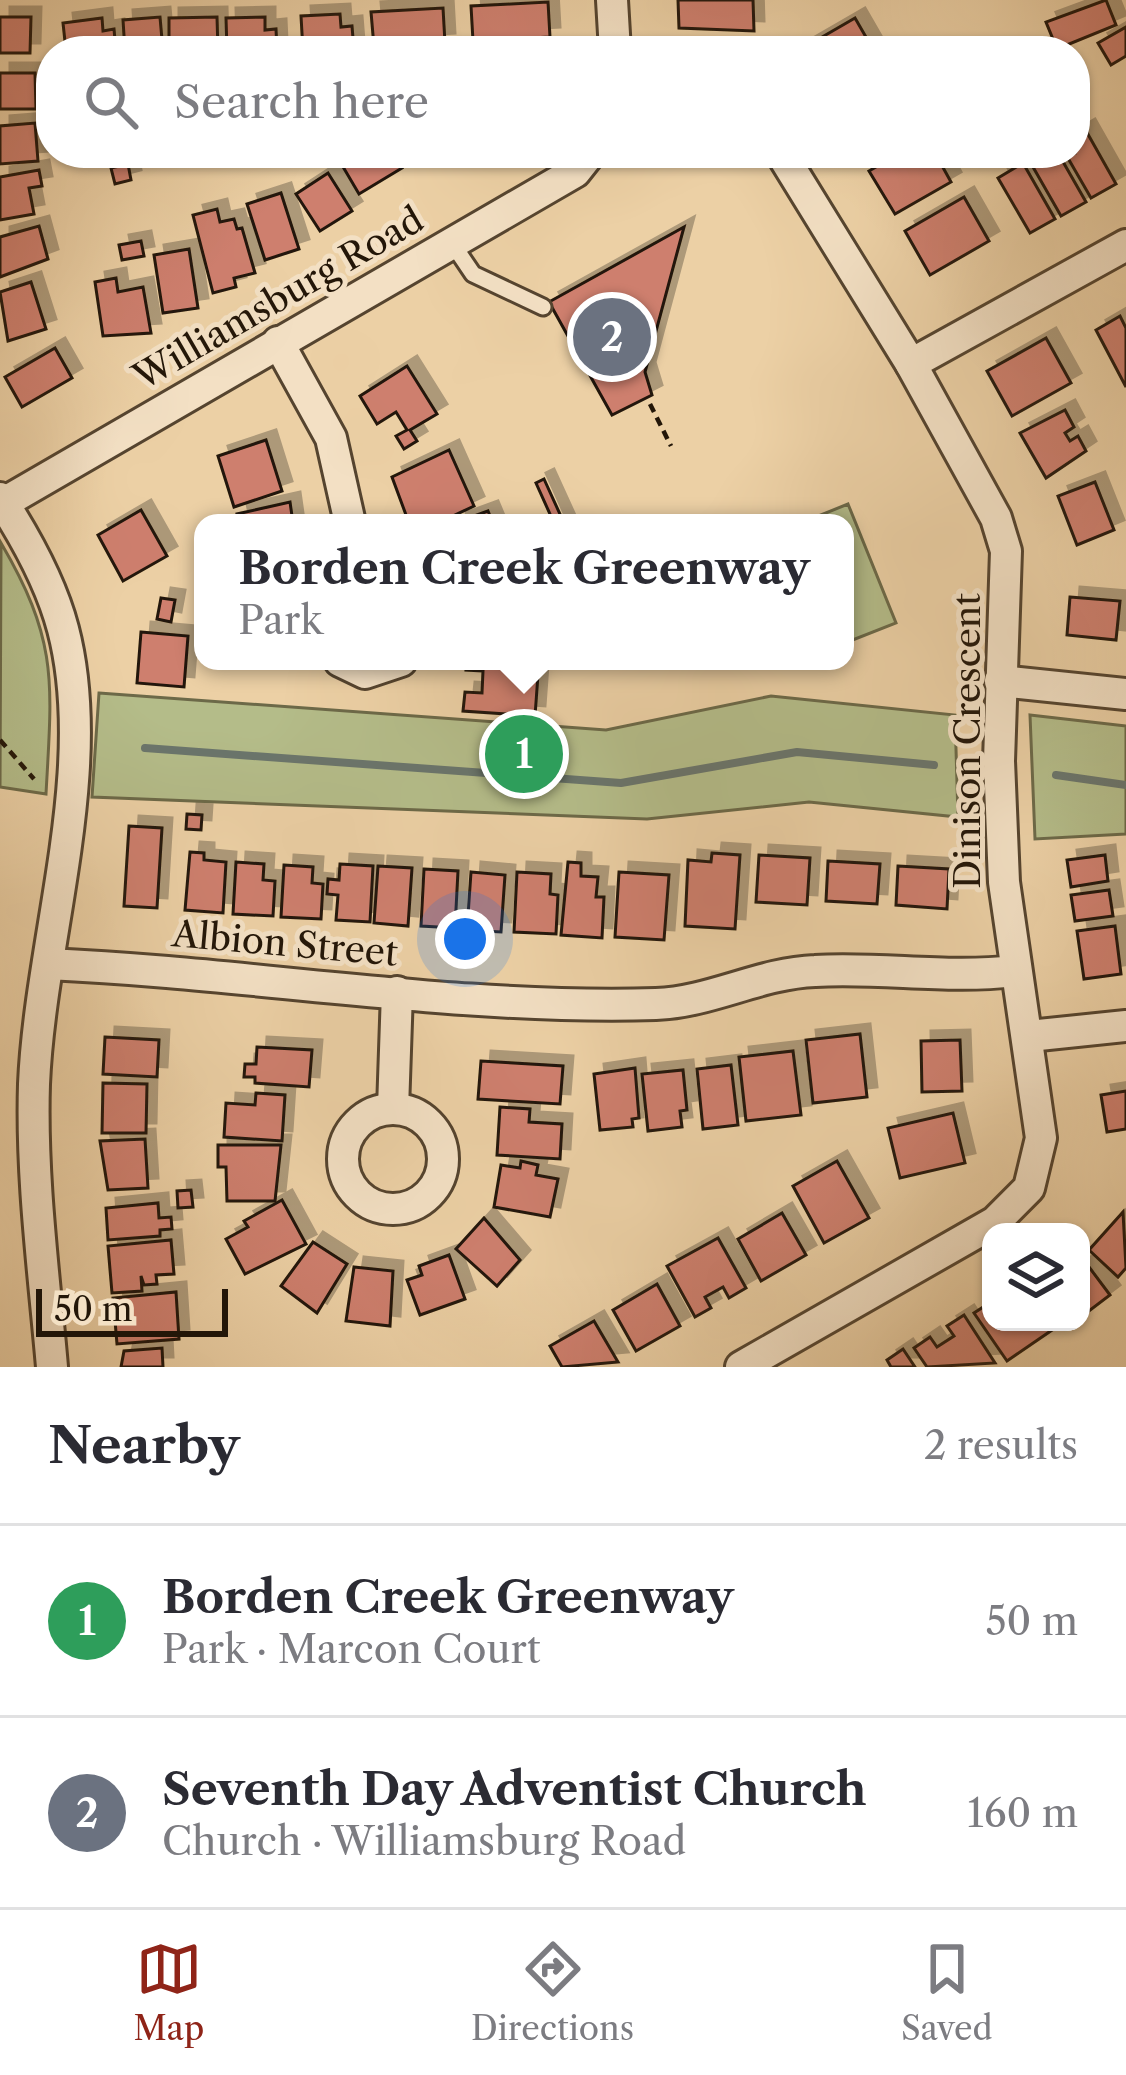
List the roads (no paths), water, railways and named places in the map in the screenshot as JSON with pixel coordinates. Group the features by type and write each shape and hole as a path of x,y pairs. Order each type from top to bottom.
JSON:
{"street":[{"path":"612,0 613,36"},
{"name":"Williamsburg Road","path":"1,502 577,168"},
{"name":"Dinison Crescent","path":"741,1367 995,1222 1015,1205 1037,1166 1041,1138 1004,882 1000,681 1006,551 996,518 911,364 790,168"},
{"path":"911,364 1126,245"},
{"path":"278,342 331,438 348,514"},
{"path":"1,502 30,547 63,629 74,698 34,1083 52,1367"},
{"path":"1000,681 1126,694"},
{"name":"Albion Street","path":"48,964 397,992 662,1004 815,971 975,976 1015,971"},
{"path":"393,1108 397,992"},
{"path":"1029,1036 1126,1026"}],"lane":[{"path":"452,243 473,274 543,307"}],"waterway":[{"path":"145,748 621,783 797,752 934,765"},
{"path":"1056,775 1126,785"}],"place":[{"name":"Seventh Day Adventist Church","path":"612,337"},
{"name":"Borden Creek Greenway","path":"524,754"}]}
